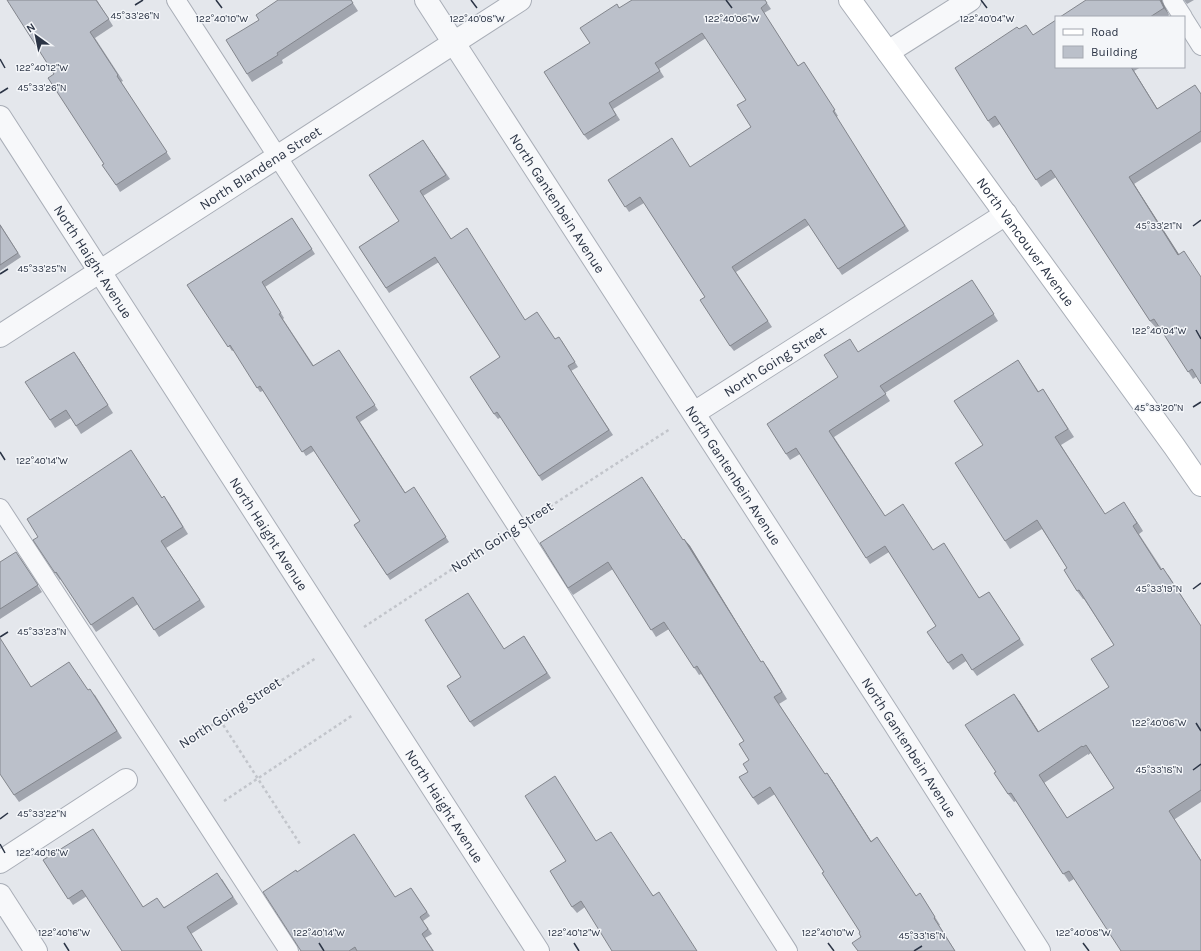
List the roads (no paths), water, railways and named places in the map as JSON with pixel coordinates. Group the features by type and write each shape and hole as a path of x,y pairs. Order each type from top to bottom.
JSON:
{"main road":[{"name":"North Vancouver Avenue","path":"850,0 1201,485"}],"street":[{"name":"North Gantenbein Avenue","path":"426,0 894,723 1039,951"},
{"name":"North Blandena Street","path":"0,336 520,0"},
{"path":"888,52 970,0"},
{"name":"North Haight Avenue","path":"0,117 538,951"},
{"name":"North Going Street","path":"694,413 1006,214"},
{"path":"0,862 126,780"},
{"path":"0,895 36,951"}],"lane":[{"path":"176,0 276,157 518,528 788,951"},
{"path":"1172,0 1182,16"},
{"path":"1185,21 1201,46"},
{"path":"0,508 289,951"}]}
